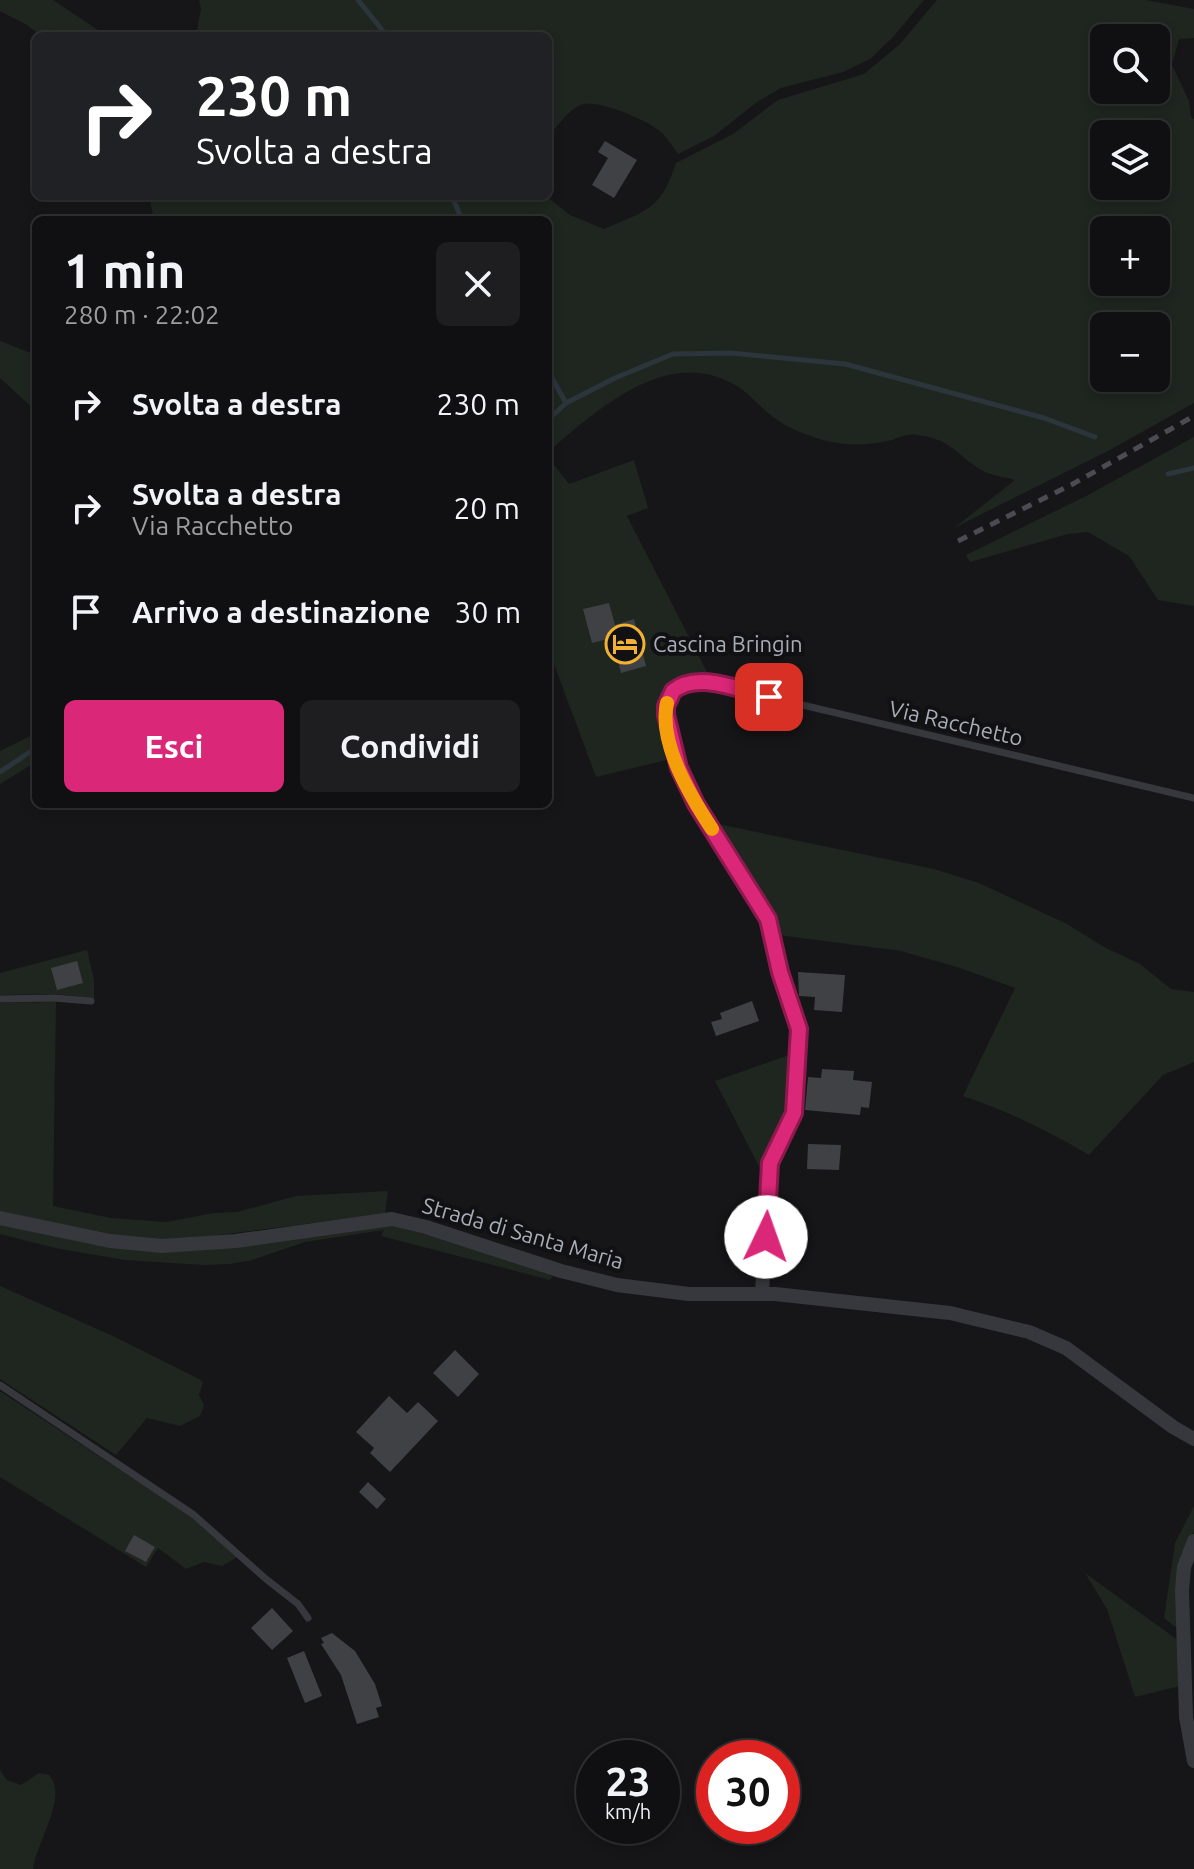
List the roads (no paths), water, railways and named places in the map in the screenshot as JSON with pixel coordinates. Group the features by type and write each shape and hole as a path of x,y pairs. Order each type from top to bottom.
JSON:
{"street":[{"path":"709,683 688,682 673,691 666,710 670,738 691,796 768,919 780,972 799,1029 794,1113 769,1167 762,1293"},
{"name":"Strada di Santa Maria","path":"0,1218 110,1241 155,1246 236,1241 397,1219 608,1283 679,1293 762,1293 920,1308 975,1318 1029,1332 1085,1360 1173,1427 1194,1439"},
{"path":"1194,1541 1184,1567 1182,1591 1186,1717 1194,1761"}],"lane":[{"name":"Via Racchetto","path":"709,683 1194,798"},
{"path":"0,999 91,1001"},
{"path":"0,1385 194,1515 298,1604 308,1618"}],"waterway":[{"path":"358,0 384,32"},
{"path":"454,200 460,216"},
{"path":"552,416 566,403 673,354 731,353 845,364 1044,418 1095,437"},
{"path":"552,378 566,403"},
{"path":"1168,474 1194,468"},
{"path":"0,772 32,751"}],"railway":[{"path":"958,541 1071,485 1194,416"}],"place":[{"name":"Cascina Bringin","path":"625,644"}]}
